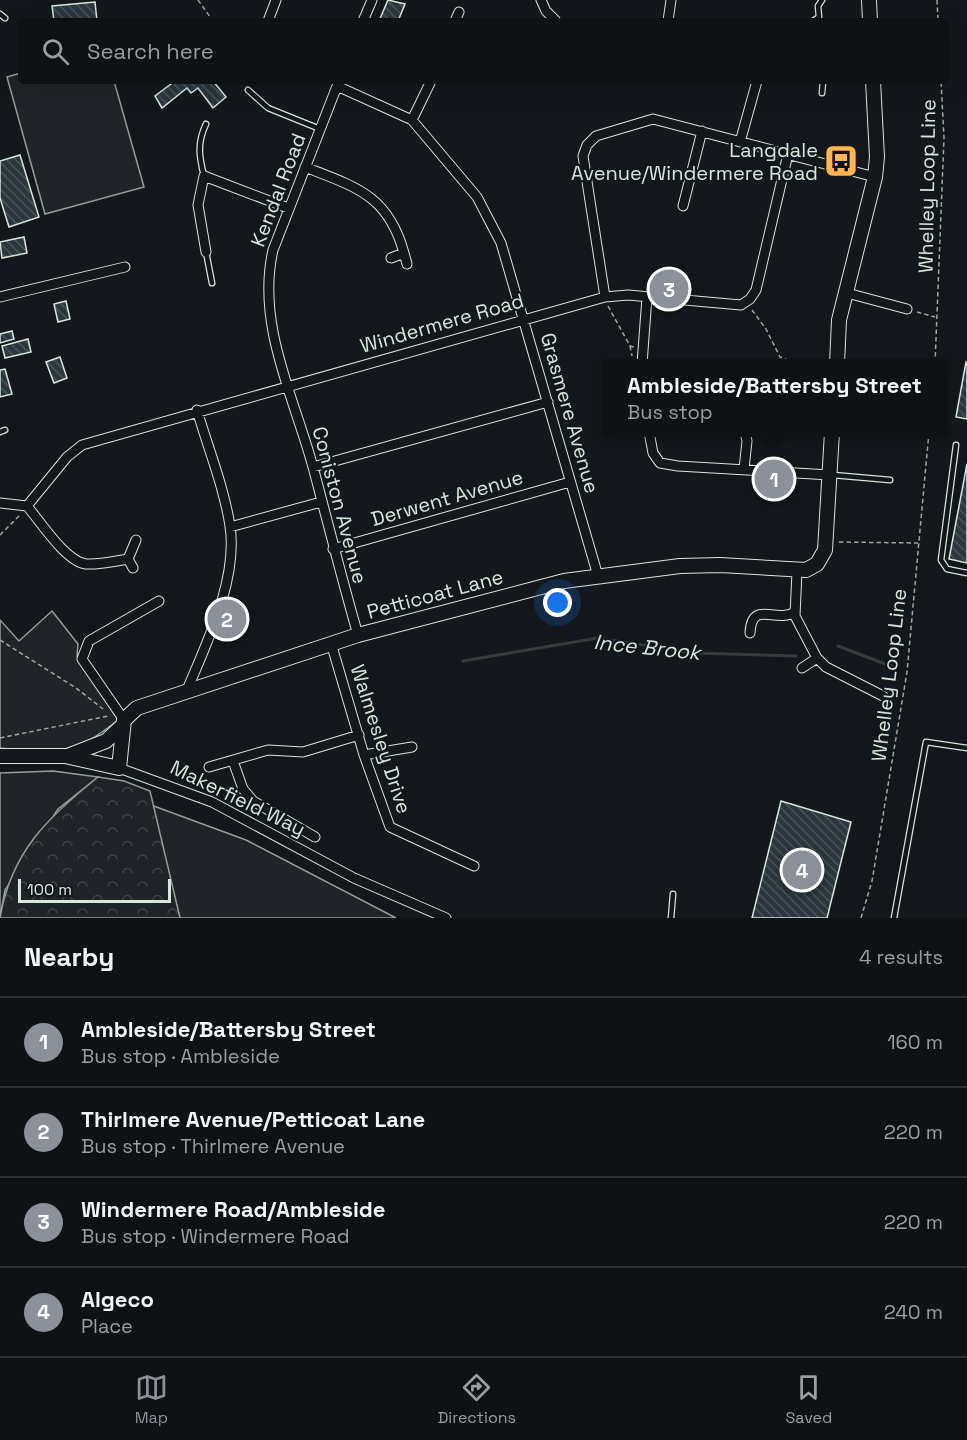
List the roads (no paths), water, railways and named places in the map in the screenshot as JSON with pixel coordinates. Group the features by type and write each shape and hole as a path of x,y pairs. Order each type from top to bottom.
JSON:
{"street":[{"path":"269,18 276,0"},
{"path":"364,18 372,0"},
{"path":"541,0 546,11 553,18"},
{"path":"668,18 671,0"},
{"path":"868,0 870,18"},
{"name":"Kendal Road","path":"287,386 271,329 268,298 269,267 288,208 338,84"},
{"name":"Grasmere Avenue","path":"340,84 412,120 477,197 501,243 598,576"},
{"path":"412,120 430,84"},
{"path":"740,142 756,84"},
{"path":"837,359 839,320 875,177 877,157 873,84"},
{"path":"606,297 583,156 586,145 596,136 646,120 661,120 875,177"},
{"path":"683,206 702,131"},
{"name":"Windermere Road","path":"28,506 67,457 82,445 197,410 606,297 646,297 735,305 746,302 756,290 788,154"},
{"path":"305,167 359,189 373,198 392,220 407,264"},
{"path":"206,252 198,205 204,176 288,208"},
{"path":"391,258 404,253"},
{"path":"0,297 125,267"},
{"path":"847,293 908,309"},
{"path":"642,359 646,297"},
{"name":"Coniston Avenue","path":"287,386 313,467 333,549 358,635"},
{"path":"313,467 548,402"},
{"path":"187,690 222,602 227,575 230,527 197,410"},
{"path":"650,437 653,453 660,463 830,475 832,437"},
{"path":"744,469 746,437"},
{"name":"Petticoat Lane","path":"106,741 137,708 187,690 358,635 533,588 598,576 680,567 720,565 797,571 817,564 823,558 826,543 830,475"},
{"name":"Derwent Avenue","path":"333,549 570,482"},
{"path":"230,527 321,502"},
{"path":"0,503 28,506 68,555 77,562 89,564 128,559"},
{"path":"128,559 136,540"},
{"path":"128,559 133,568"},
{"path":"797,571 795,612 817,658 826,667 883,696"},
{"path":"119,768 123,723 82,659 88,641 159,601"},
{"path":"750,633 750,622 755,615 788,616 795,612"},
{"name":"Walmesley Drive","path":"331,643 364,755 390,827 474,866"},
{"path":"802,668 817,658"},
{"path":"209,767 268,750 303,752 359,735"},
{"path":"65,756 106,741"},
{"path":"102,762 106,741"},
{"path":"364,755 412,747"},
{"name":"Makerfield Way","path":"0,757 65,756 102,762 119,768 212,802 354,878 446,918"},
{"path":"233,761 243,789 253,801 315,837"}],"lane":[{"path":"819,18 818,6 822,0"},
{"path":"822,93 823,84"},
{"path":"248,90 268,108 320,129"},
{"path":"204,176 198,153 200,138 206,124"},
{"path":"206,252 212,283"},
{"path":"956,445 941,560 947,569 967,573"},
{"path":"830,475 890,480"},
{"path":"894,918 926,742 967,748"},
{"path":"671,918 673,894"}],"waterway":[{"name":"Ince Brook","path":"463,661 598,638 693,653 796,656"},
{"name":"Ince Brook","path":"838,646 896,668"}],"place":[{"name":"Langdale Avenue/Windermere Road","path":"841,161"},
{"name":"Windermere Road/Ambleside","path":"669,289"},
{"name":"Ambleside/Battersby Street","path":"774,479"},
{"name":"Thirlmere Avenue/Petticoat Lane","path":"227,619"},
{"name":"Algeco","path":"802,870"}]}
